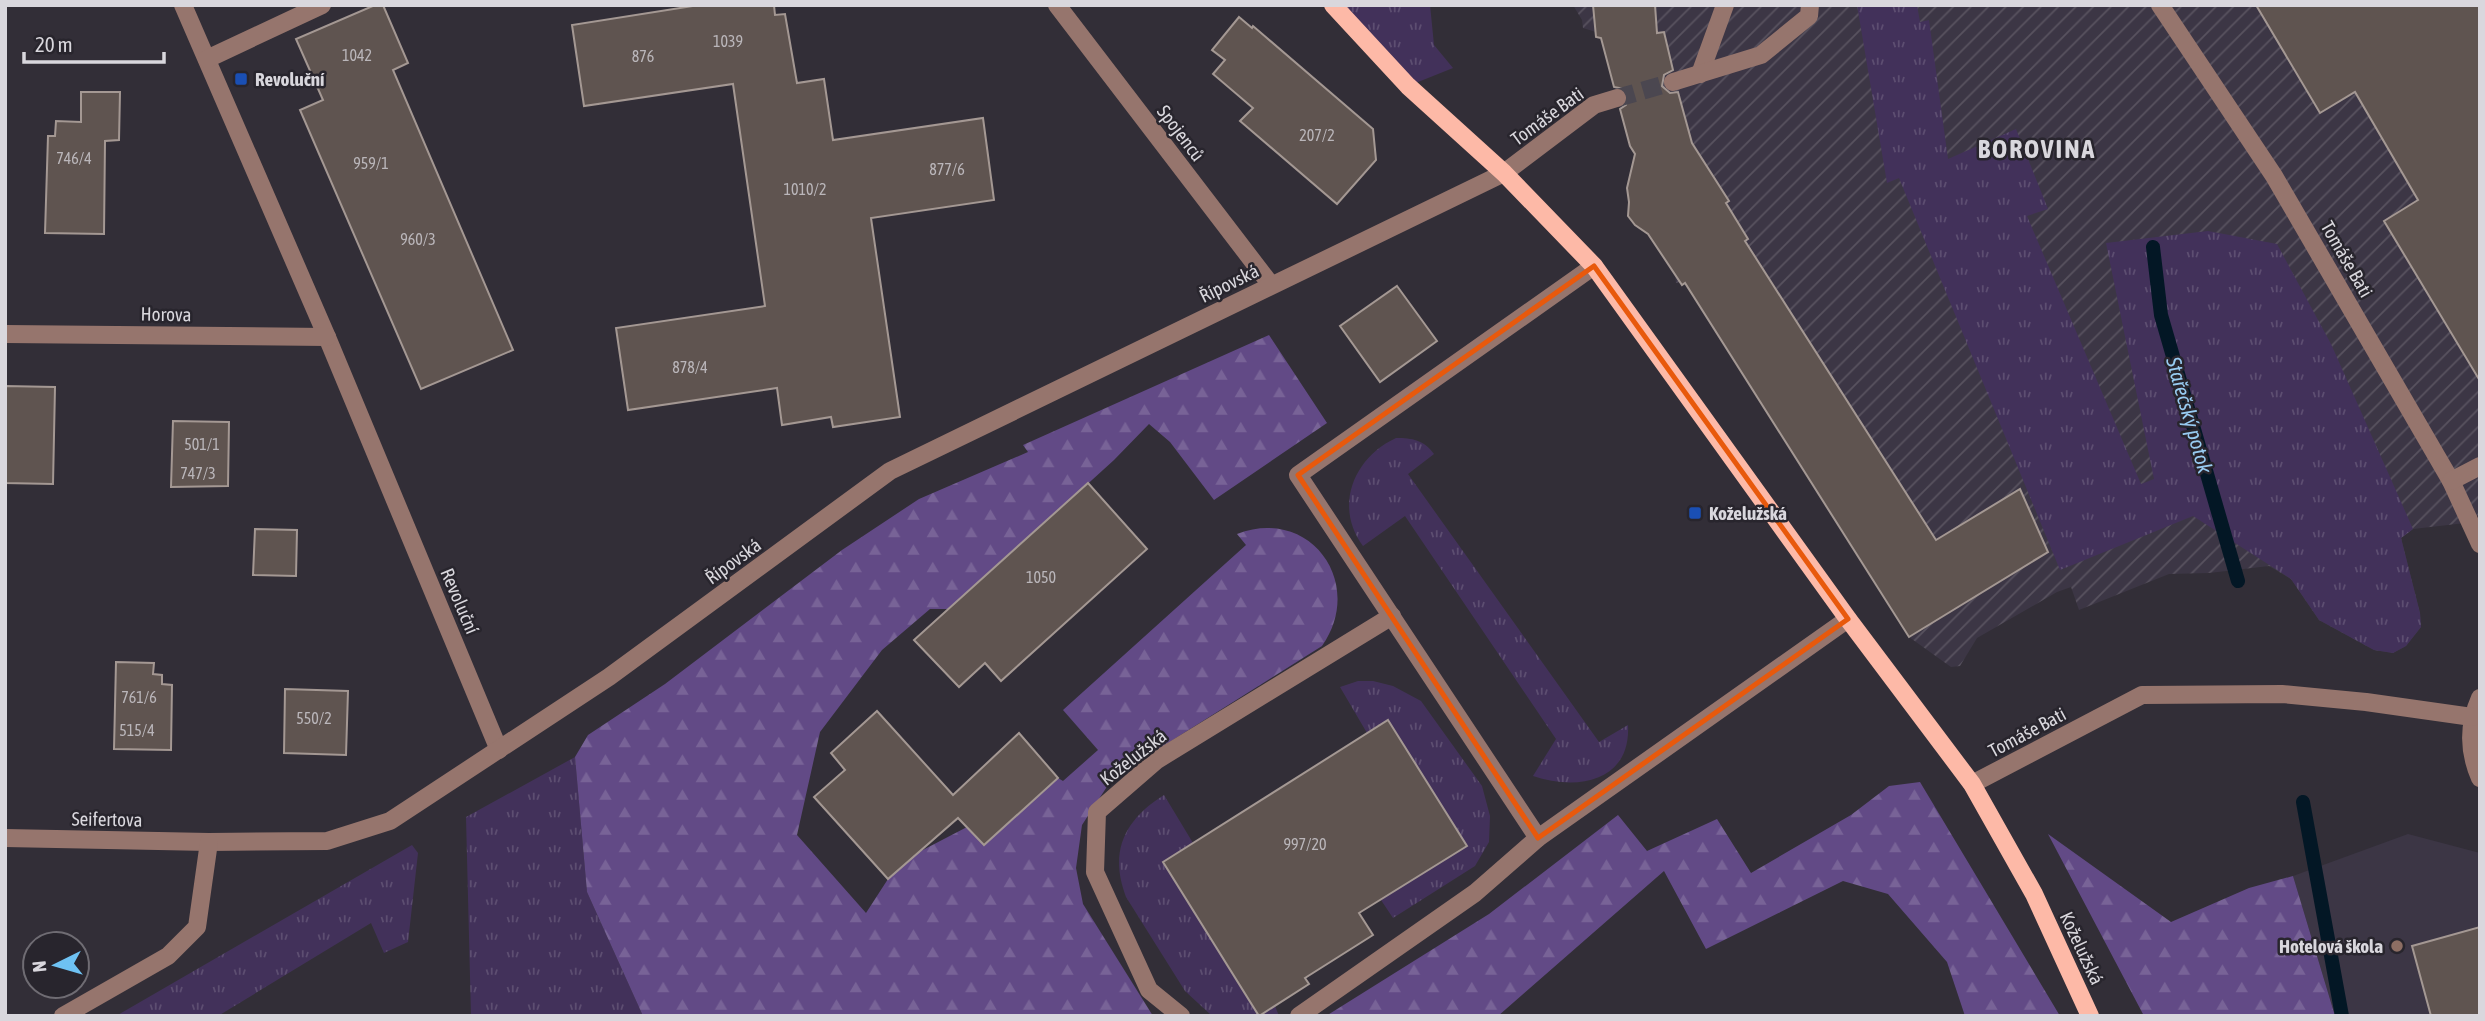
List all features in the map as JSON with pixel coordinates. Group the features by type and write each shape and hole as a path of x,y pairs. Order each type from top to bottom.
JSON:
{"main road":[{"name":"Koželužská","path":"1333,5 1408,86 1504,173 1594,266 1848,619 1972,784 2034,894 2090,1016"}],"street":[{"name":"Revoluční","path":"183,5 327,337 499,750"},
{"path":"207,59 322,5"},
{"name":"Spojenců","path":"1057,5 1271,285"},
{"path":"1700,74 1725,5"},
{"path":"1673,82 1761,55 1809,16 1810,5"},
{"name":"Tomáše Bati","path":"2160,5 2274,176 2451,481 2480,544"},
{"name":"Tomáše Bati","path":"1504,173 1594,105 1617,98"},
{"name":"Řípovská","path":"209,842 327,841 390,821 609,677 890,471 1504,173"},
{"path":"1538,838 1298,475 1594,266"},
{"name":"Horova","path":"5,334 327,337"},
{"path":"2451,481 2480,466"},
{"name":"Koželužská","path":"1181,1016 1149,990 1095,872 1097,812 1157,760 1392,616"},
{"path":"1300,1016 1475,892 1538,838 1848,619"},
{"name":"Tomáše Bati","path":"1972,784 2142,695 2281,694 2366,702 2472,717"},
{"path":"2480,698 2472,717 2470,747 2480,778"},
{"name":"Seifertova","path":"5,838 209,842"},
{"path":"63,1016 167,956 197,927 209,842"}],"highlighted area":[{"path":"1594,266 1848,619 1538,838 1298,475"}],"shaded area":[{"path":"1573,5 2480,5 2480,514 2465,523 2413,529 2401,538 2421,627 2406,646 2393,653 2374,650 2319,620 2291,579 2269,566 2209,573 2169,574 2079,610 2071,587 2057,592 1977,638 1960,666 1951,667 1909,637 1685,283 1676,283 1675,275 1646,230 1635,225 1628,216 1627,188 1630,174 1641,163 1630,146 1603,39 1596,37 1596,32 1583,28 1582,20"},
{"name":"Hotelová škola","path":"2408,834 2480,853 2480,1016 2335,1016 2293,876"}],"green space":[{"path":"1333,5 1430,5 1434,45 1453,68 1408,86"},
{"path":"1857,5 1917,5 1920,22 1929,20 1948,159 2016,129 2048,209 2027,216 2141,484 2154,479 2106,243 2208,231 2277,244 2331,344 2413,529 2401,538 2421,627 2406,646 2393,653 2374,650 2319,620 2291,579 2193,516 2060,570 1899,178 1887,183"},
{"path":"1269,335 1327,423 1214,500 1170,442 1149,424 1114,460 950,609 930,609 882,650 820,732 797,835 866,913 888,879 919,852 967,827 984,845 1058,778 1063,781 1098,750 1063,710 1246,545 1237,534 1263,528 1287,531 1308,541 1323,556 1334,575 1338,598 1334,622 1322,646 1125,770 1108,785 1082,825 1076,868 1083,904 1153,1016 643,1016 587,892 575,757 588,735 665,684 842,550 919,499 1028,452 1023,445"},
{"path":"1396,438 1417,441 1434,454 1408,474 1599,742 1628,725 1627,744 1621,759 1611,770 1598,778 1583,781 1567,782 1533,776 1556,739 1405,516 1363,546 1354,531 1350,515 1352,485 1369,458"},
{"path":"1358,681 1373,681 1393,686 1421,701 1482,786 1490,816 1489,842 1475,866 1393,918 1381,900 1466,846 1388,720 1367,733 1340,687"},
{"path":"575,757 587,892 643,1016 471,1016 466,817"},
{"path":"1920,782 2060,1016 1965,1016 1947,962 1888,894 1843,881 1706,949 1664,871 1498,1016 1326,1016 1489,914 1618,815 1647,851 1717,819 1751,873 1851,815 1889,786"},
{"path":"1164,795 1193,843 1163,862 1260,1015 1275,1006 1279,1016 1211,1015 1185,991 1126,897 1119,866 1124,838 1139,815"},
{"path":"2048,834 2171,922 2249,888 2293,876 2335,1016 2144,1016"},
{"path":"412,845 418,853 408,942 384,953 371,923 218,1016 116,1016"}],"building":[{"path":"375,5 383,5 408,63 393,70 513,350 421,389 300,110 323,100 296,39"},
{"path":"699,5 774,5 775,15 785,14 797,83 824,79 833,140 983,118 994,200 871,218 900,417 833,427 831,417 782,425 777,388 628,410 616,328 765,306 733,84 584,106 572,25"},
{"path":"1593,5 1655,5 1657,33 1664,32 1673,70 1664,75 1662,86 1670,93 1678,92 1692,143 1729,201 1726,203 1748,239 1745,241 1936,540 2020,489 2048,552 1909,637 1685,283 1682,285 1648,234 1628,216 1627,188 1635,154 1630,146 1620,109 1626,105 1628,95 1624,89 1614,87 1601,38 1596,37"},
{"path":"2256,5 2480,5 2480,381 2384,221 2418,200 2355,92 2320,113"},
{"path":"1239,17 1373,129 1376,160 1337,204 1240,121 1253,108 1213,74 1225,60 1212,50"},
{"path":"81,92 120,92 119,140 105,141 104,234 45,233 48,136 55,136 56,121 81,122"},
{"path":"1397,286 1437,341 1380,382 1340,326"},
{"path":"5,386 55,387 53,484 5,483"},
{"path":"173,421 229,422 228,486 171,487"},
{"path":"1088,483 1147,549 1001,681 985,663 959,687 914,640"},
{"path":"255,529 297,530 296,576 253,575"},
{"path":"116,662 154,663 153,674 162,675 162,684 172,685 171,750 114,749"},
{"path":"285,689 348,691 346,755 284,753"},
{"path":"877,711 953,795 1019,733 1058,778 984,845 958,818 888,879 814,797 845,770 831,753"},
{"path":"1388,720 1467,846 1359,913 1373,935 1305,978 1309,984 1259,1016 1163,862"},
{"path":"2480,927 2480,1016 2431,1016 2412,946"}],"waterway":[{"name":"Stařečský potok","path":"2153,247 2161,315 2238,581"},
{"name":"Stařečský potok","path":"2303,802 2342,1016"}],"tunnel":[{"path":"1617,98 1673,82"}],"place":[{"name":"Revoluční","path":"241,79"},
{"name":"Koželužská","path":"1695,513"},
{"name":"Hotelová škola","path":"2397,946"}],"district":[{"name":"BOROVINA","path":"2037,149"}]}
